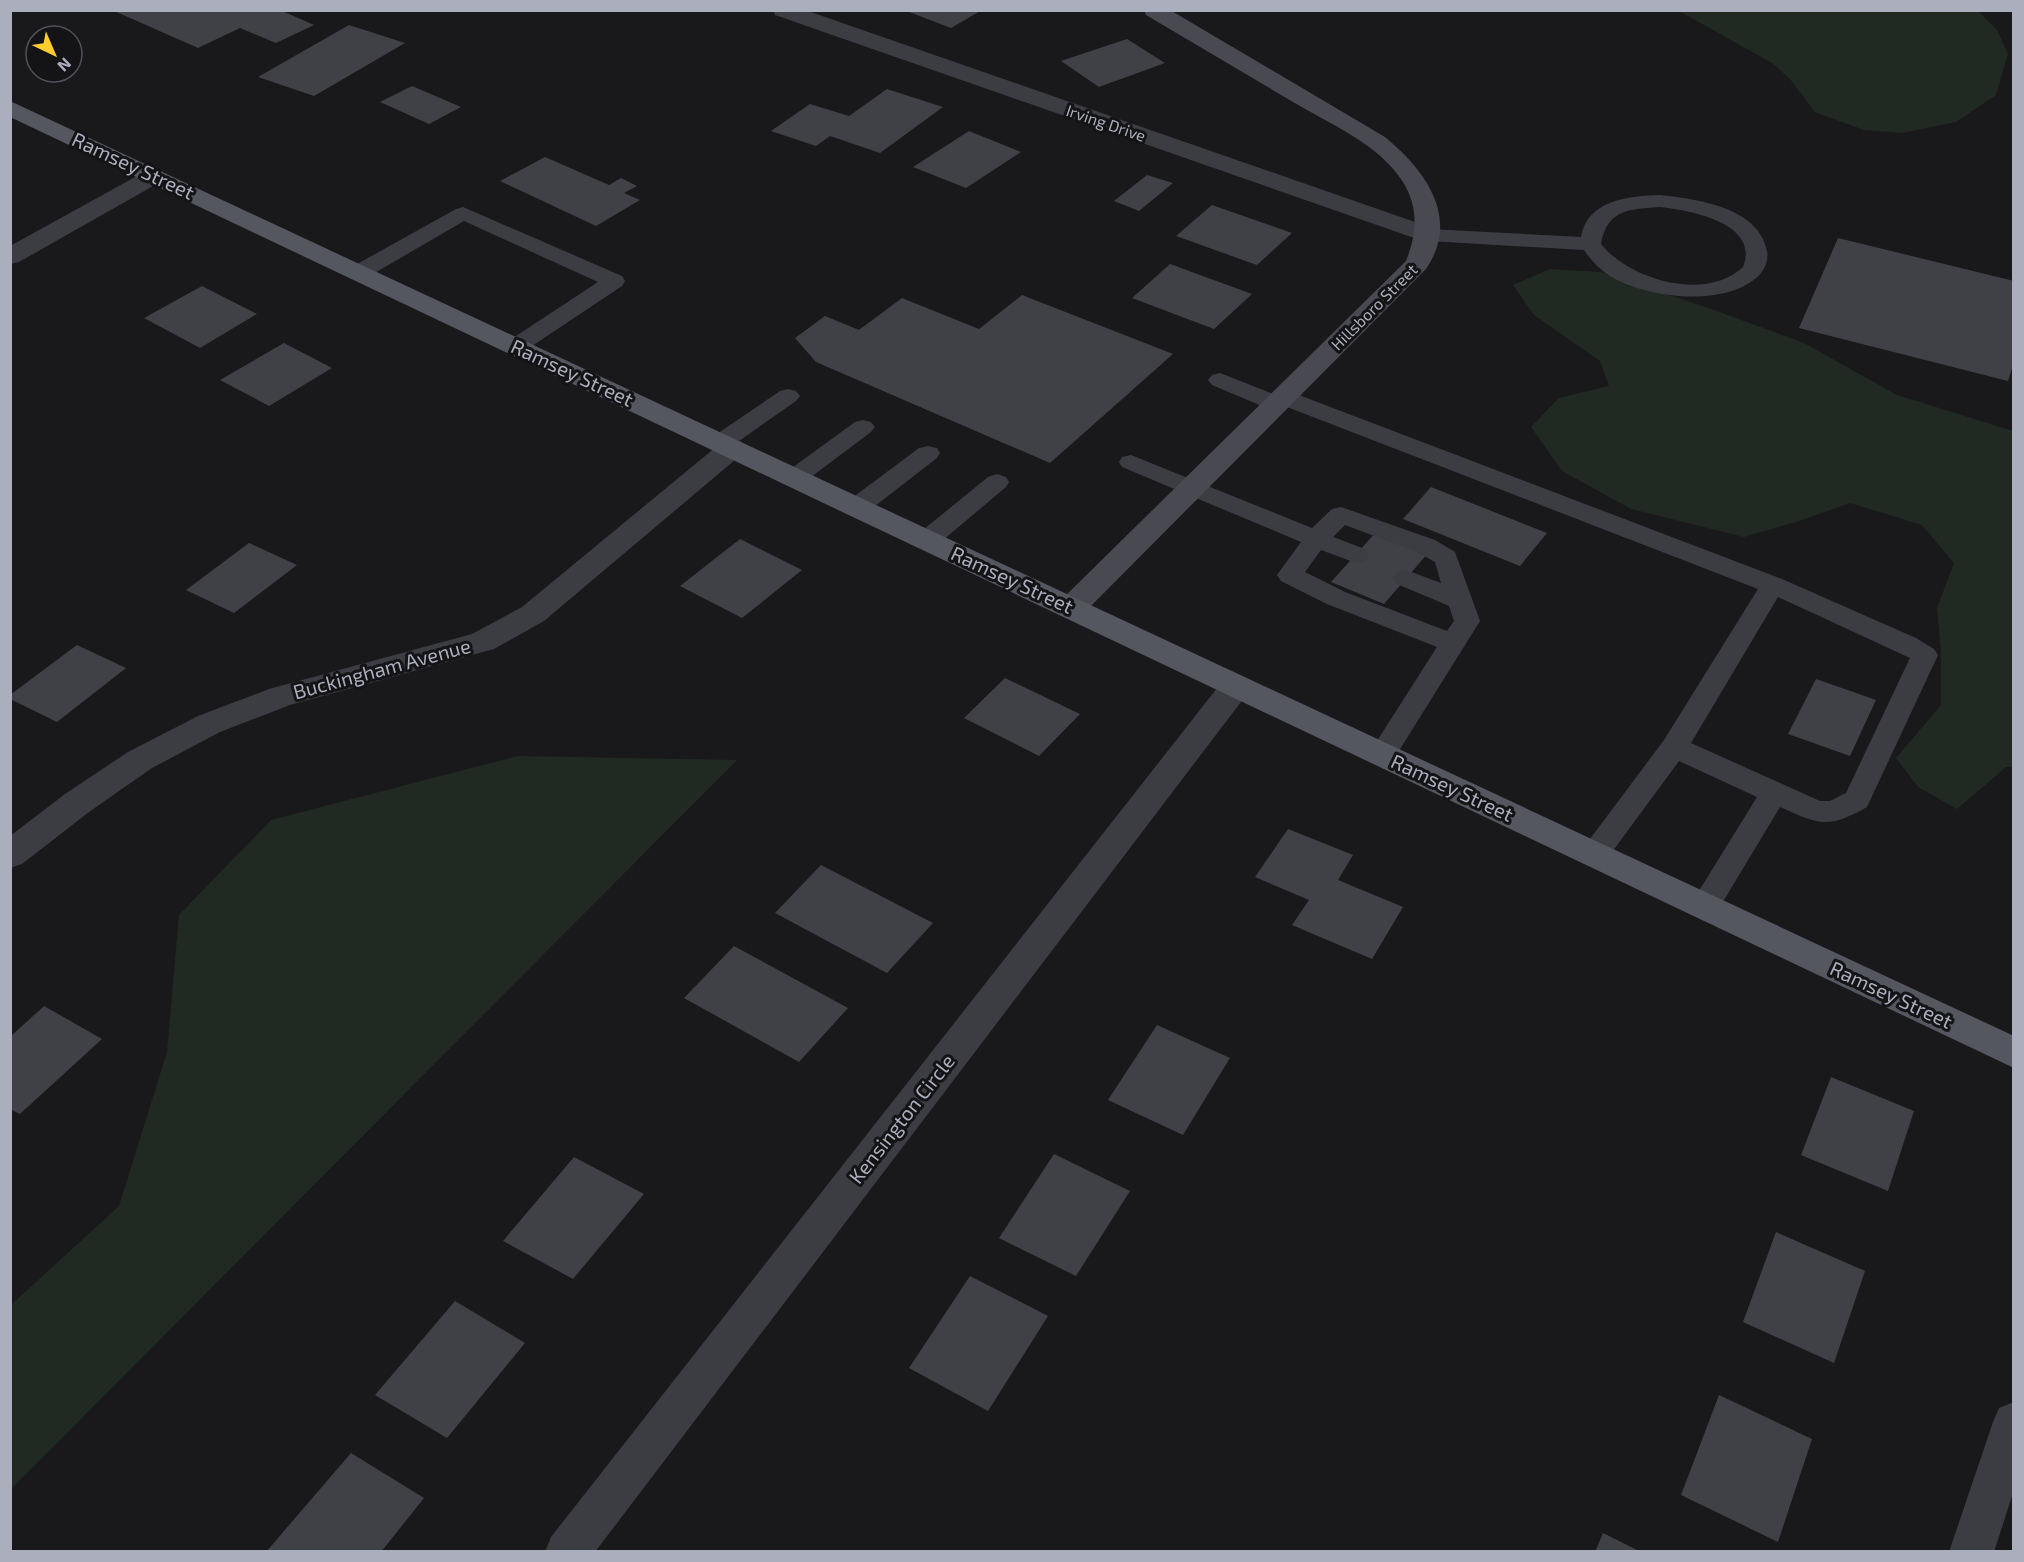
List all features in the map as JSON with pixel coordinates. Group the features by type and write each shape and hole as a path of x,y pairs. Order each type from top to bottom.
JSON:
{"main road":[{"name":"Ramsey Street","path":"10,108 2013,1053"}],"street":[{"name":"Irving Drive","path":"783,10 1429,235"},
{"name":"Hillsboro Street","path":"1071,608 1417,264 1425,250 1429,235 1428,210 1416,181 1393,155 1377,142 1154,10"},
{"path":"10,257 154,176"},
{"name":"Buckingham Avenue","path":"10,855 77,803 140,760 209,724 280,697 483,642 514,626 532,614 726,446"},
{"name":"Kensington Circle","path":"567,1551 1236,686"},
{"path":"1971,1551 2013,1422"}],"lane":[{"path":"1429,235 1590,244 1602,260 1621,273 1646,283 1675,289 1704,290 1729,285 1747,275 1757,262 1758,248 1749,234 1733,221 1711,210 1686,203 1660,201 1635,202 1613,208 1598,218 1590,230 1590,244"},
{"path":"358,273 463,213 614,281 515,346"},
{"path":"1220,380 1773,585 1907,644 1925,655 1857,800 1835,812 1816,812 1674,747"},
{"path":"726,446 788,396"},
{"path":"794,478 863,427"},
{"path":"857,507 927,453"},
{"path":"1131,462 1356,555"},
{"path":"927,540 997,482"},
{"path":"1382,755 1467,621 1446,558 1426,546 1341,514 1316,539 1290,575 1336,598 1452,643"},
{"path":"1406,578 1460,601"},
{"path":"1594,855 1674,747 1773,585"},
{"path":"1704,907 1774,793"}],"shaded area":[{"path":"1679,11 1978,11 1997,30 2008,54 1996,95 1956,122 1902,133 1864,130 1815,112 1790,79 1772,63"},
{"path":"1550,269 1600,272 1717,311 1804,343 1897,395 2013,431 2013,767 2006,767 1957,809 1918,787 1896,758 1941,705 1941,652 1937,608 1954,563 1922,525 1850,503 1744,537 1631,509 1562,471 1531,427 1559,398 1609,386 1600,361 1534,315 1513,285"},
{"path":"518,756 737,760 11,1489 11,1305 119,1206 167,1052 179,915 271,820"}],"building":[{"path":"112,10 280,10 314,25 276,43 240,28 198,48"},
{"path":"904,10 982,10 951,28"},
{"path":"349,25 405,43 314,96 258,77"},
{"path":"1127,39 1165,63 1099,87 1061,61"},
{"path":"412,86 461,107 429,124 380,102"},
{"path":"887,89 943,107 880,153 830,136 816,146 771,131 810,104 849,116"},
{"path":"969,131 1021,152 966,188 913,167"},
{"path":"545,157 609,185 621,178 637,186 624,193 640,200 596,226 500,181"},
{"path":"1147,175 1173,183 1139,211 1114,201"},
{"path":"1212,205 1292,233 1257,265 1176,236"},
{"path":"1838,238 2014,281 2014,362 2008,381 1799,328"},
{"path":"1170,264 1252,294 1214,329 1132,298"},
{"path":"202,286 257,314 200,348 144,318"},
{"path":"1022,295 1173,354 1050,463 816,362 795,338 825,316 859,330 902,298 979,329"},
{"path":"284,343 332,368 269,406 220,380"},
{"path":"1431,487 1547,533 1520,566 1403,519"},
{"path":"1377,531 1429,552 1384,604 1331,582"},
{"path":"740,539 802,570 742,618 680,586"},
{"path":"249,543 297,565 234,613 186,590"},
{"path":"77,645 126,668 57,722 10,699 10,695"},
{"path":"1005,678 1080,714 1039,756 964,718"},
{"path":"1816,679 1876,700 1850,756 1788,734"},
{"path":"1288,829 1353,855 1338,880 1403,907 1372,959 1292,925 1309,900 1255,877"},
{"path":"821,865 933,923 887,973 775,913"},
{"path":"734,946 848,1008 799,1062 684,998"},
{"path":"44,1006 102,1039 20,1114 10,1109 10,1037"},
{"path":"1157,1025 1230,1058 1183,1135 1108,1100"},
{"path":"1831,1077 1914,1111 1888,1191 1801,1155"},
{"path":"1054,1154 1130,1191 1076,1276 999,1238"},
{"path":"574,1157 644,1194 573,1279 503,1241"},
{"path":"1776,1232 1865,1271 1834,1363 1743,1322"},
{"path":"970,1276 1048,1316 988,1411 909,1368"},
{"path":"455,1301 525,1343 447,1438 375,1395"},
{"path":"1719,1395 1812,1439 1778,1542 1681,1495"},
{"path":"351,1453 424,1498 381,1552 266,1552"},
{"path":"1603,1533 1641,1552 1595,1552"}]}
